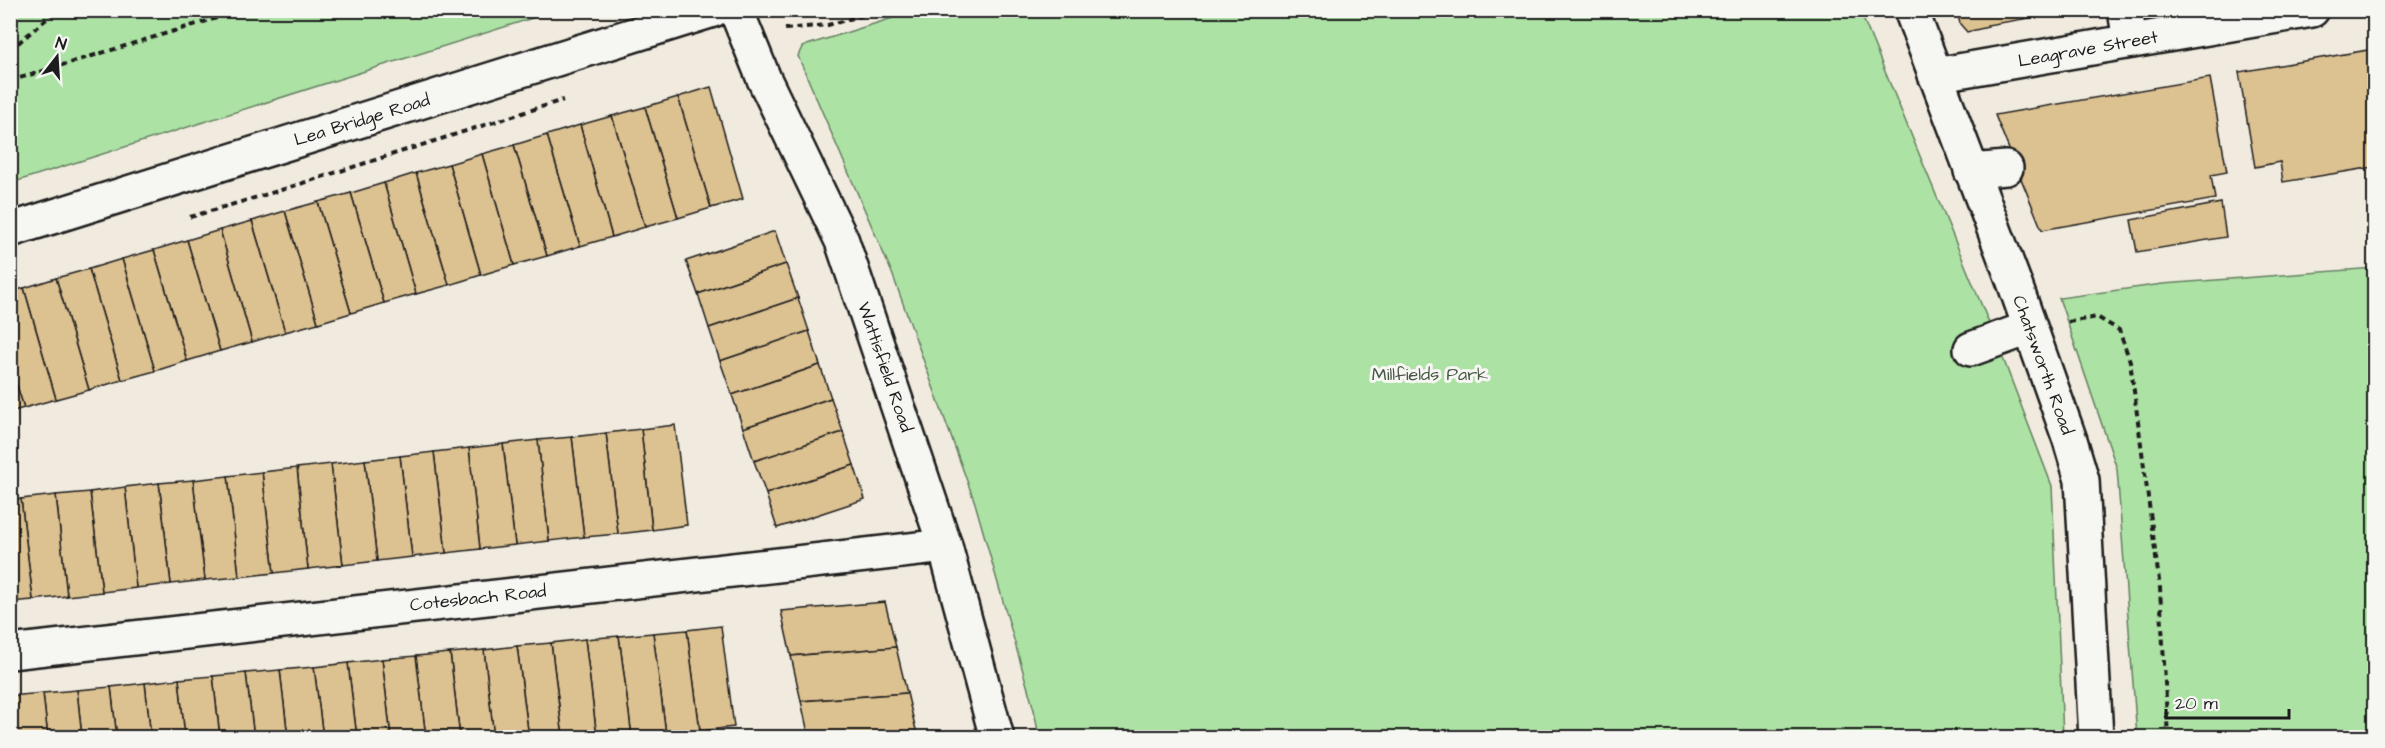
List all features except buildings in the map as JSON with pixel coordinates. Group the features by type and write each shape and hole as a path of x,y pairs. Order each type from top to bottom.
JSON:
{"street":[{"name":"Lea Bridge Road","path":"10,230 713,10"},
{"name":"Wattisfield Road","path":"736,10 764,79 842,241 945,546 996,738"},
{"name":"Chatsworth Road","path":"1911,10 2070,440 2082,480 2096,738"},
{"name":"Leagrave Street","path":"1935,75 2127,26 2312,10"},
{"path":"1971,171 2006,168"},
{"path":"1971,349 2029,328"},
{"name":"Cotesbach Road","path":"10,652 945,546"}],"path":[{"path":"10,50 57,10"},
{"path":"10,81 243,10"},
{"path":"781,30 828,25 882,10"},
{"path":"2067,322 2097,317 2119,330 2130,362 2160,588 2168,738"}],"green space":[{"path":"11,10 555,10 555,11 11,183"},
{"name":"Millfields Park","path":"918,10 1860,11 1996,340 2052,486 2063,737 1039,737 1034,710 975,503 892,273 798,56 802,47 807,45"},
{"path":"2374,268 2374,737 2137,737 2117,469 2059,298 2163,284"}]}
